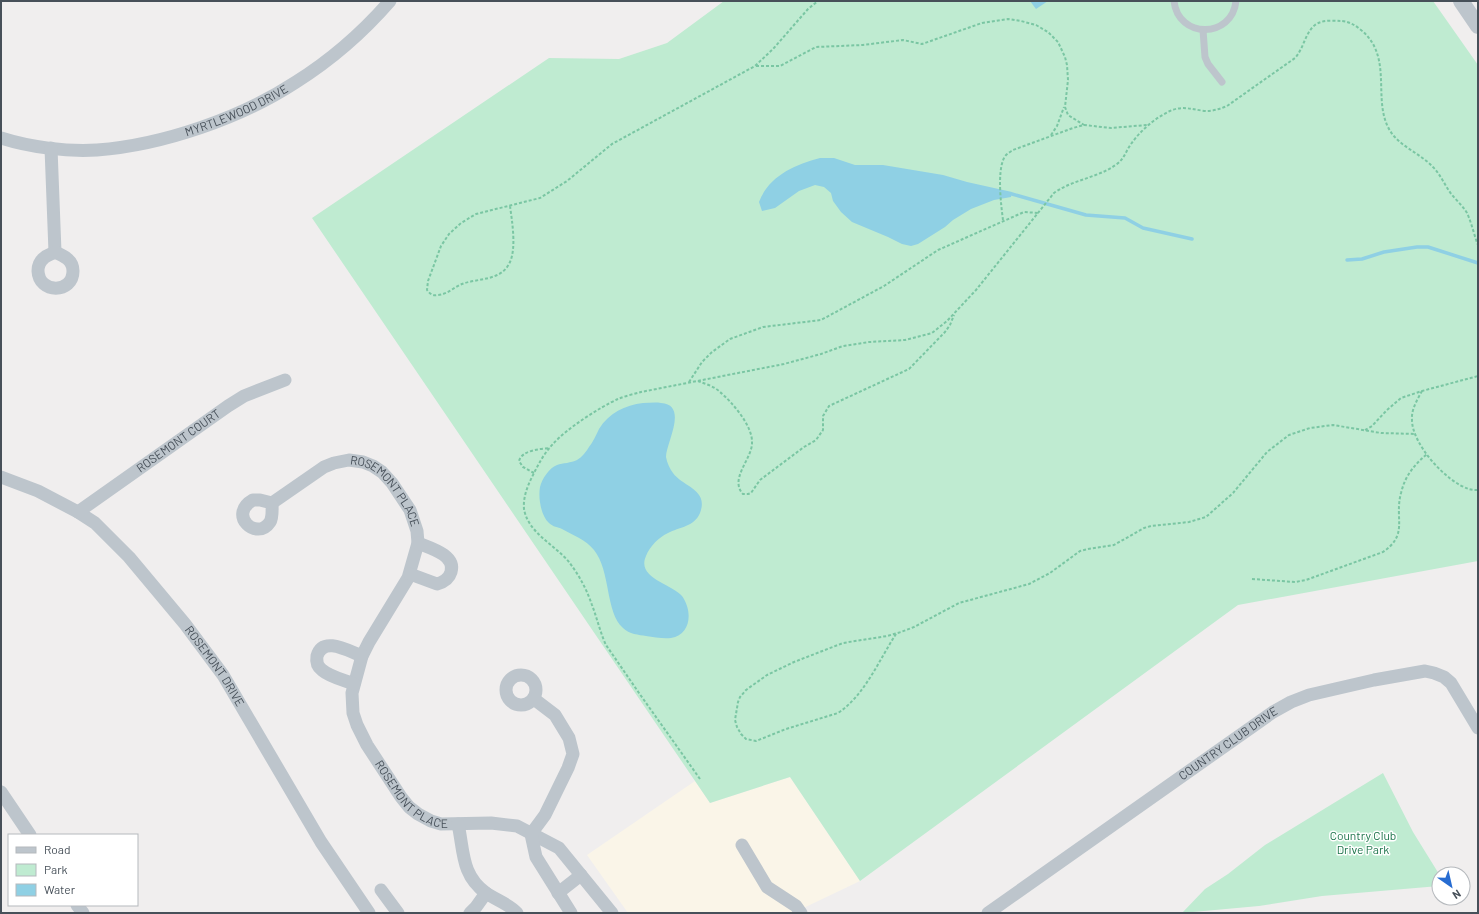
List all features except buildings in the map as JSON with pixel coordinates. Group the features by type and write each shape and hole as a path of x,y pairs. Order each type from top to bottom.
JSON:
{"street":[{"name":"MYRTLEWOOD DRIVE","path":"1,138 51,148 96,150 133,146 226,118 279,92 324,63 365,28 390,1"},
{"path":"1461,1 1478,26"},
{"path":"51,148 55,252"},
{"name":"ROSEMONT COURT","path":"78,512 228,406 244,396 285,380"},
{"name":"ROSEMONT PLACE","path":"272,503 324,467 349,460 363,462 373,466 382,472 392,483 410,510 417,531 418,543 410,574 369,642 362,656 354,684 352,704 357,725 367,745 401,797 409,807 418,814 441,824 491,823 517,826 559,848 612,913"},
{"name":"ROSEMONT DRIVE","path":"1,477 38,491 78,512 95,523 129,557 185,624 223,676 321,842 370,913"},
{"name":"ROSEMONT PLACE","path":"410,574 437,584 448,579 451,574 451,562 448,558 418,543"},
{"path":"354,684 324,672 319,667 317,657 320,650 326,646 333,645 362,656"},
{"name":"COUNTRY CLUB DRIVE","path":"988,913 1273,712 1291,702 1309,695 1374,680 1425,671 1444,677 1451,683 1478,728"},
{"path":"534,699 555,715 569,738 573,754 568,768 545,815 531,834 536,857 571,913"},
{"path":"1,792 29,834"},
{"path":"458,824 465,866 473,880 486,893 508,905 517,913"},
{"path":"742,845 767,887 796,906 801,913"},
{"path":"558,893 582,875"},
{"path":"381,890 398,913"},
{"path":"470,913 486,893"}],"lane":[{"path":"1174,1 1178,14 1184,22 1193,28 1203,30 1218,27 1226,22 1232,14 1236,1"},
{"path":"1203,30 1203,50 1205,57 1208,64 1222,82"}],"path":[{"path":"510,206 513,242 512,257 509,264 499,274 494,276 467,282 436,296 430,293 427,290 428,281 441,246 449,234 461,223 476,214 540,198 549,194 612,144 755,66 773,49 808,9 818,1"},
{"path":"755,66 780,66 816,47 863,45 903,40 922,44 982,23 1015,20 1036,25 1048,32 1058,42 1065,57 1068,80 1064,107 1058,126 1050,136"},
{"path":"700,780 606,645 592,604 578,576 568,562 540,536 527,518 524,509 525,496 534,473 550,448 562,435 607,404 620,398 653,389 784,364 849,345 906,340 922,336 939,329 976,290 1040,212 1052,195 1072,183 1102,173 1119,162 1138,133 1170,111 1186,107 1207,111 1218,110 1227,106 1295,58 1301,52 1307,35 1315,25 1322,22 1349,22 1365,32 1371,40 1377,51 1382,84 1383,106 1388,127 1394,136 1404,146 1425,160 1438,173 1466,213 1478,245"},
{"path":"1064,107 1068,115 1084,125"},
{"path":"1003,220 1001,184 1002,164 1006,154 1050,136 1084,125 1111,128 1148,125"},
{"path":"689,382 702,362 712,352 730,339 763,326 821,320 884,286 938,250 1024,212 1040,212"},
{"path":"697,380 720,391 746,423 750,433 752,446 748,459 740,472 738,485 743,494 748,494 754,490 760,480 804,447 816,440 823,430 823,416 829,406 909,369 945,332 954,313"},
{"path":"1365,430 1372,426 1401,398 1478,376"},
{"path":"1422,391 1413,410 1412,420 1421,446 1451,479 1469,489 1478,490"},
{"path":"896,634 857,695 838,713 786,729 756,741 746,739 741,734 735,720 740,697 746,690 767,675 843,642 896,634 914,627 959,603 1029,584 1050,573 1080,551 1114,545 1144,528 1151,526 1189,522 1206,517 1233,493 1267,452 1289,435 1310,428 1333,425 1381,433 1416,434"},
{"path":"534,473 523,467 519,461 520,458 523,455 535,450 550,448"},
{"path":"1252,579 1295,582 1306,580 1383,552 1389,548 1398,536 1401,493 1409,473 1427,454"}],"shaded area":[{"path":"790,777 860,881 793,913 628,913 587,855 695,781 710,803"}],"green space":[{"path":"724,1 1433,1 1478,65 1478,561 1238,605 860,881 790,777 710,803 312,218 549,58 619,59 667,43"},
{"name":"Country Club Drive Park","path":"1383,773 1413,832 1434,866 1431,866 1431,887 1322,896 1259,906 1182,913 1205,889 1228,874 1265,845"}],"water":[{"path":"1030,1 1048,1 1036,9"},
{"path":"820,158 834,158 855,165 883,165 943,175 1012,192 1011,197 994,200 971,209 918,244 911,246 902,244 852,222 841,212 833,201 831,193 824,187 815,185 799,191 775,208 762,211 759,202 763,193 776,178 792,168"},
{"path":"643,403 661,403 669,405 674,410 674,426 667,451 667,461 677,478 698,493 702,505 700,513 694,521 661,537 652,545 646,556 644,564 650,575 677,592 686,602 689,615 686,627 678,636 671,638 637,635 628,632 623,628 617,621 613,612 603,569 594,550 579,538 549,523 544,516 540,501 539,491 541,484 546,474 554,466 577,460 585,453 599,429 608,418 624,408"}],"waterway":[{"path":"1012,194 1086,215 1125,218 1143,228 1192,239"},
{"path":"1347,260 1362,259 1384,252 1417,247 1428,247 1478,263"}]}
